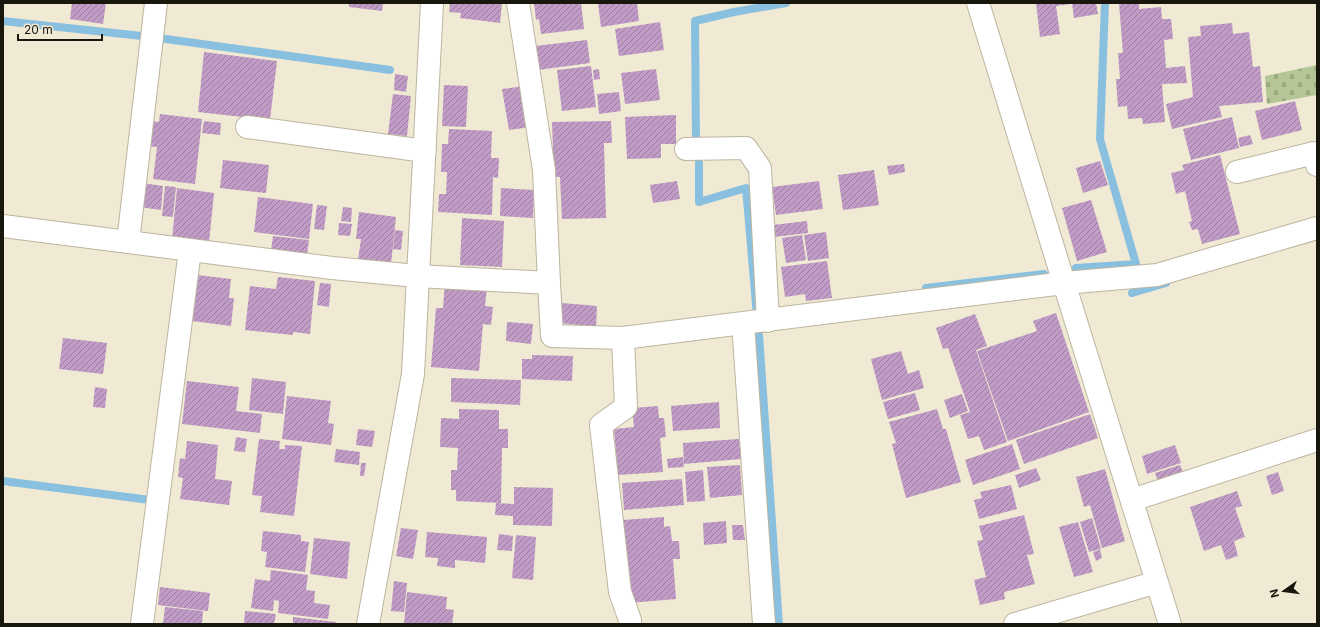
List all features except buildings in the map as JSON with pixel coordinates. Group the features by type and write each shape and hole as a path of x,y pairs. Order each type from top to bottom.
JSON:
{"street":[{"path":"128,242 156,3"},
{"path":"368,624 413,374 432,3"},
{"path":"518,3 544,170 552,336 623,338 1064,283 1157,275 1317,228"},
{"path":"978,3 1170,624"},
{"path":"247,127 425,151"},
{"path":"686,149 746,148 760,168 768,320"},
{"path":"1237,172 1314,153 1317,165"},
{"path":"3,226 332,268 418,276 549,283"},
{"path":"142,624 190,250"},
{"path":"743,323 764,624"},
{"path":"623,338 626,408 601,425 620,592 630,624"},
{"path":"1132,500 1317,440"},
{"path":"1015,624 1157,582"}],"green space":[{"path":"1317,65 1317,95 1267,104 1265,76"}],"waterway":[{"path":"696,143 695,21 734,12 786,3"},
{"path":"1076,268 1136,264 1100,139 1105,3"},
{"path":"3,21 142,36"},
{"path":"159,38 390,70"},
{"path":"699,163 699,202 746,188 757,316"},
{"path":"926,288 1044,274"},
{"path":"1132,293 1166,283"},
{"path":"759,335 779,624"},
{"path":"3,481 150,500"}]}
